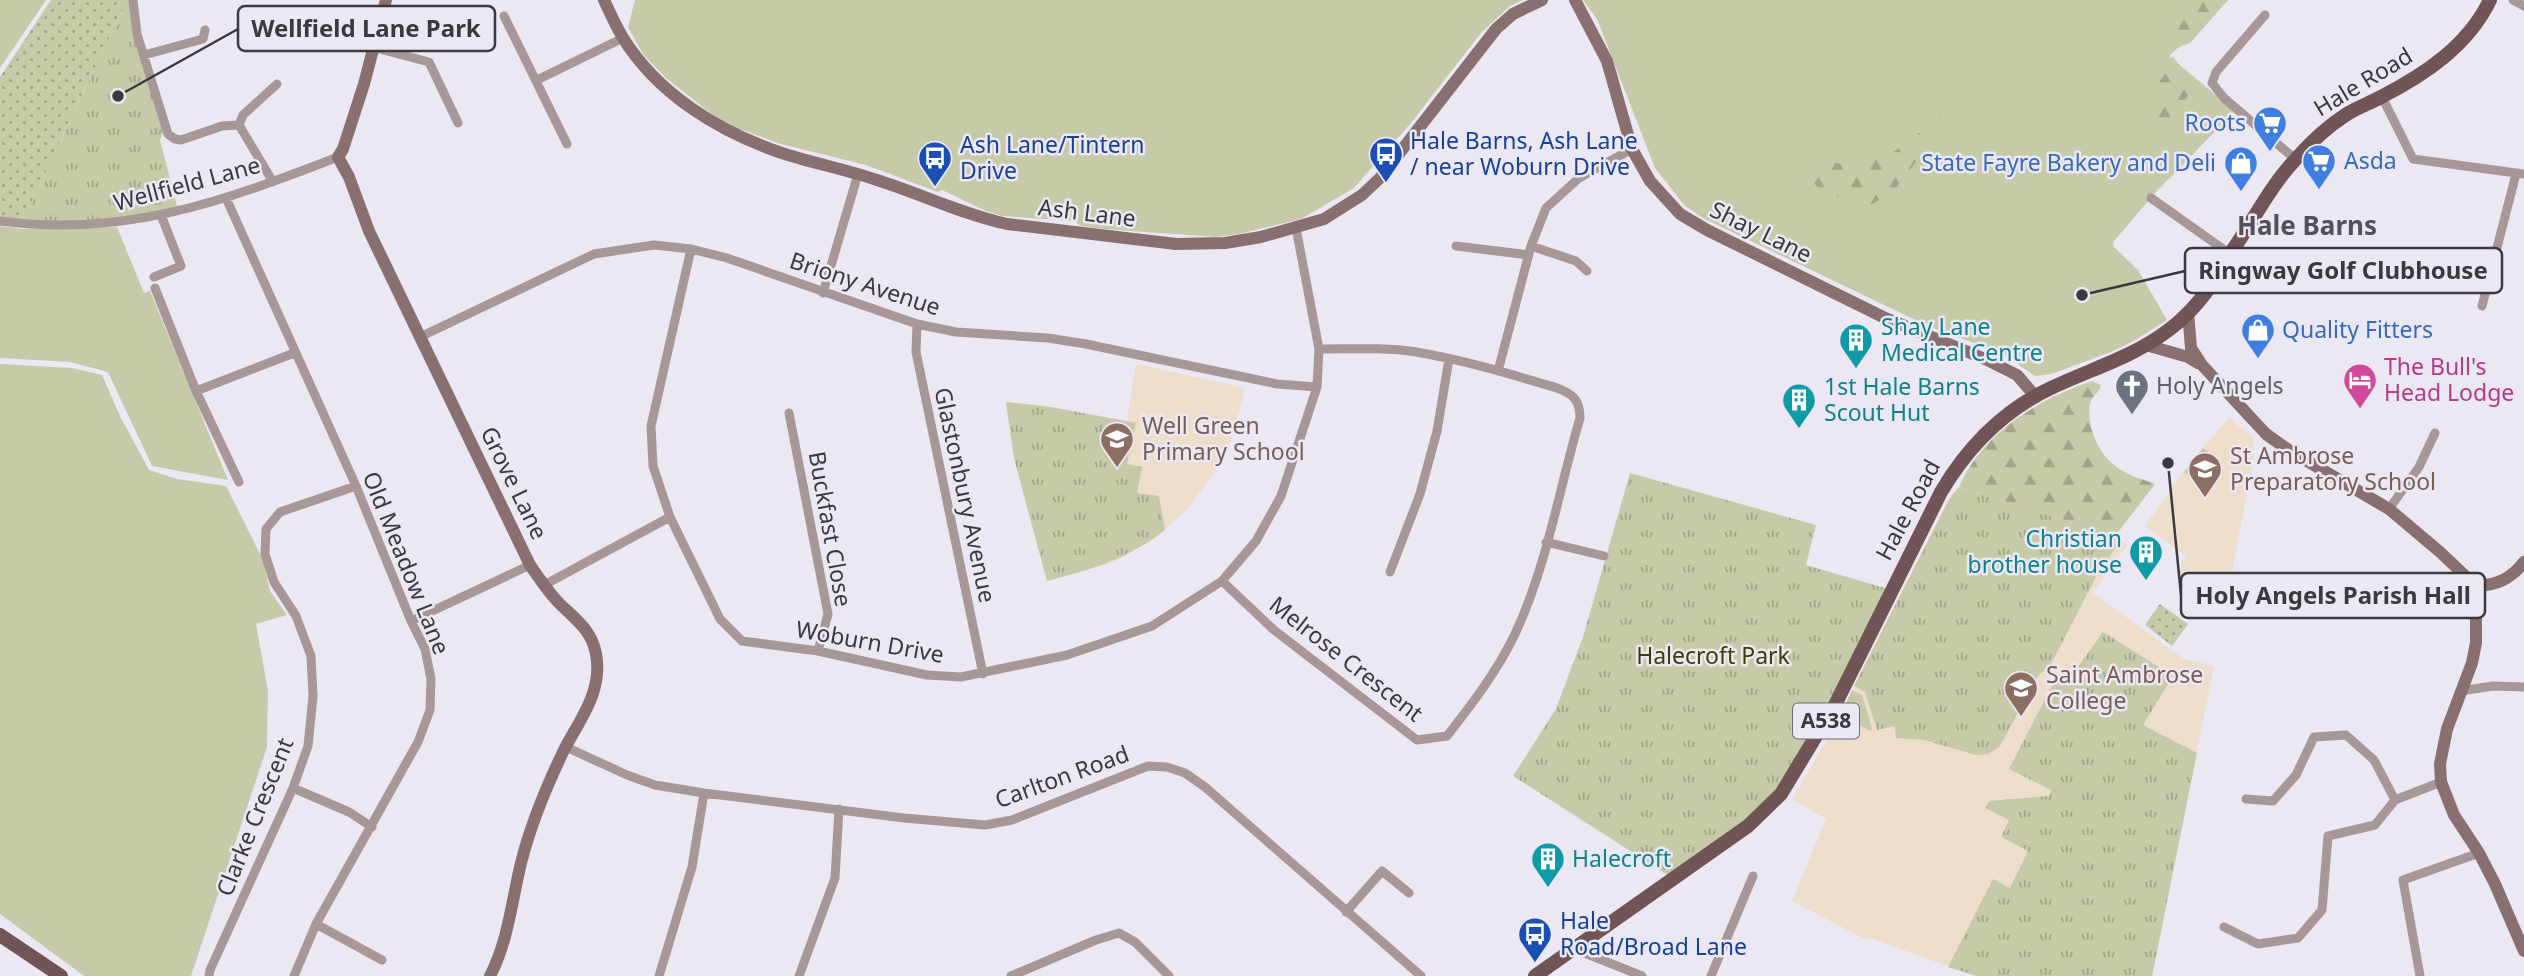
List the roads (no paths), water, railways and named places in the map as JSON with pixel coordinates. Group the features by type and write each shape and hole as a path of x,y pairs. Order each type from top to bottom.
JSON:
{"main road":[{"name":"Hale Road","path":"1535,976 1748,825 1781,794 1836,703 1914,544 1958,463 1992,427 2051,388 2124,358 2168,331 2209,288 2295,159 2329,127 2350,112 2417,77 2450,53 2483,15 2490,0"},
{"path":"0,935 61,976"}],"street":[{"path":"133,0 137,34 168,134 181,140 222,126 239,125"},
{"path":"338,157 364,84 386,0"},
{"name":"Ash Lane","path":"604,0 623,38 663,87 687,106 739,136 780,152 858,174 980,218 1007,225 1176,244 1225,243 1296,228 1324,219 1362,195 1399,156 1496,29 1513,14 1542,0"},
{"name":"Shay Lane","path":"1575,0 1607,61 1632,149 1650,181 1680,214 1883,317 2009,371 2022,380 2036,397"},
{"path":"2513,0 2524,6"},
{"path":"2265,15 2216,72 2212,83 2224,98 2295,159"},
{"path":"504,16 568,144"},
{"path":"144,55 203,39 205,30"},
{"path":"537,80 623,38"},
{"path":"372,47 429,62 458,123"},
{"path":"239,125 243,115 277,84"},
{"path":"2382,97 2413,159 2520,174 2482,306"},
{"path":"239,125 273,182"},
{"path":"1498,371 1530,250 1546,208 1579,178 1632,149"},
{"name":"Wellfield Lane","path":"0,221 37,226 103,225 161,215 226,198 338,157"},
{"name":"Grove Lane","path":"338,157 349,177 369,231 530,565 558,602 581,622 590,635 596,652 598,668 591,702 566,747 537,811 505,932 490,976"},
{"path":"823,293 858,174"},
{"name":"Old Meadow Lane","path":"226,198 356,486 425,649 431,679 430,710 418,742 316,924 294,976"},
{"path":"2151,198 2230,254"},
{"path":"154,277 181,266 161,215"},
{"name":"Woburn Drive","path":"691,248 651,426 653,466 670,517 720,619 742,641 818,651 927,675 961,677 1067,656 1152,626 1222,581 1256,541 1280,496 1317,387 1319,349 1296,228"},
{"name":"Briony Avenue","path":"421,337 594,254 653,244 691,248 727,258 917,324 956,332 1036,337 1086,344 1264,382 1317,387"},
{"path":"1456,246 1530,250 1576,261 1587,271"},
{"path":"156,288 196,391 239,482"},
{"path":"2188,312 2191,348 2202,365 2266,434 2389,509 2476,586 2494,585 2516,573 2524,562"},
{"name":"Glastonbury Avenue","path":"917,324 915,352 982,674"},
{"path":"2147,345 2188,357 2202,365"},
{"name":"Melrose Crescent","path":"1222,581 1274,630 1417,740 1447,736 1475,700 1514,635 1531,594 1580,418 1578,401 1569,392 1449,359 1387,350 1319,349"},
{"path":"196,391 294,353"},
{"path":"1390,572 1420,494 1437,431 1449,359"},
{"name":"Buckfast Close","path":"789,413 828,614 818,651"},
{"path":"2389,509 2419,467 2435,433"},
{"name":"Clarke Crescent","path":"209,976 293,788 308,746 313,696 312,656 296,616 274,582 265,554 265,529 280,512 356,486"},
{"path":"544,584 670,517"},
{"path":"1546,542 1604,556"},
{"path":"411,621 530,565"},
{"path":"2476,586 2476,643 2472,663 2460,691 2443,748 2441,782 2454,815 2479,853 2524,951"},
{"path":"2460,691 2493,686 2524,687"},
{"path":"2246,799 2273,801 2295,775 2314,737 2346,735 2374,760 2395,800"},
{"name":"Carlton Road","path":"566,747 655,785 985,825 1012,821 1148,766 1167,767 1185,774 1205,787 1421,976"},
{"path":"2224,927 2258,944 2298,938 2322,910 2328,836 2375,825 2395,800 2441,782"},
{"path":"293,788 349,812 372,827"},
{"path":"659,976 692,867 704,793"},
{"path":"799,976 835,878 839,809"},
{"path":"2420,976 2403,880 2479,853"},
{"path":"1346,912 1382,871 1409,893"},
{"path":"1711,976 1753,876"},
{"path":"316,924 382,960"},
{"path":"1011,976 1119,933 1135,942 1169,976"},
{"path":"1572,948 1642,976"}],"place":[{"name":"Wellfield Lane Park","path":"118,96"},
{"name":"Roots","path":"2270,153"},
{"name":"Hale Barns, Ash Lane / near Woburn Drive","path":"1386,184"},
{"name":"Ash Lane/Tintern Drive","path":"935,188"},
{"name":"Asda","path":"2319,191"},
{"name":"State Fayre Bakery and Deli","path":"2241,193"},
{"name":"Ringway Golf Clubhouse","path":"2082,295"},
{"name":"Quality Fitters","path":"2258,360"},
{"name":"Shay Lane Medical Centre","path":"1856,370"},
{"name":"The Bull's Head Lodge","path":"2360,410"},
{"name":"Holy Angels","path":"2132,416"},
{"name":"1st Hale Barns Scout Hut","path":"1799,430"},
{"name":"Holy Angels Parish Hall","path":"2168,463"},
{"name":"Well Green Primary School","path":"1117,469"},
{"name":"St Ambrose Preparatory School","path":"2205,499"},
{"name":"Christian brother house","path":"2146,582"},
{"name":"Saint Ambrose College","path":"2021,718"},
{"name":"Halecroft","path":"1548,889"},
{"name":"Hale Road/Broad Lane","path":"1535,964"}],"district":[{"name":"Hale Barns","path":"2307,226"}],"park label":[{"name":"Halecroft Park","path":"1713,656"}]}
